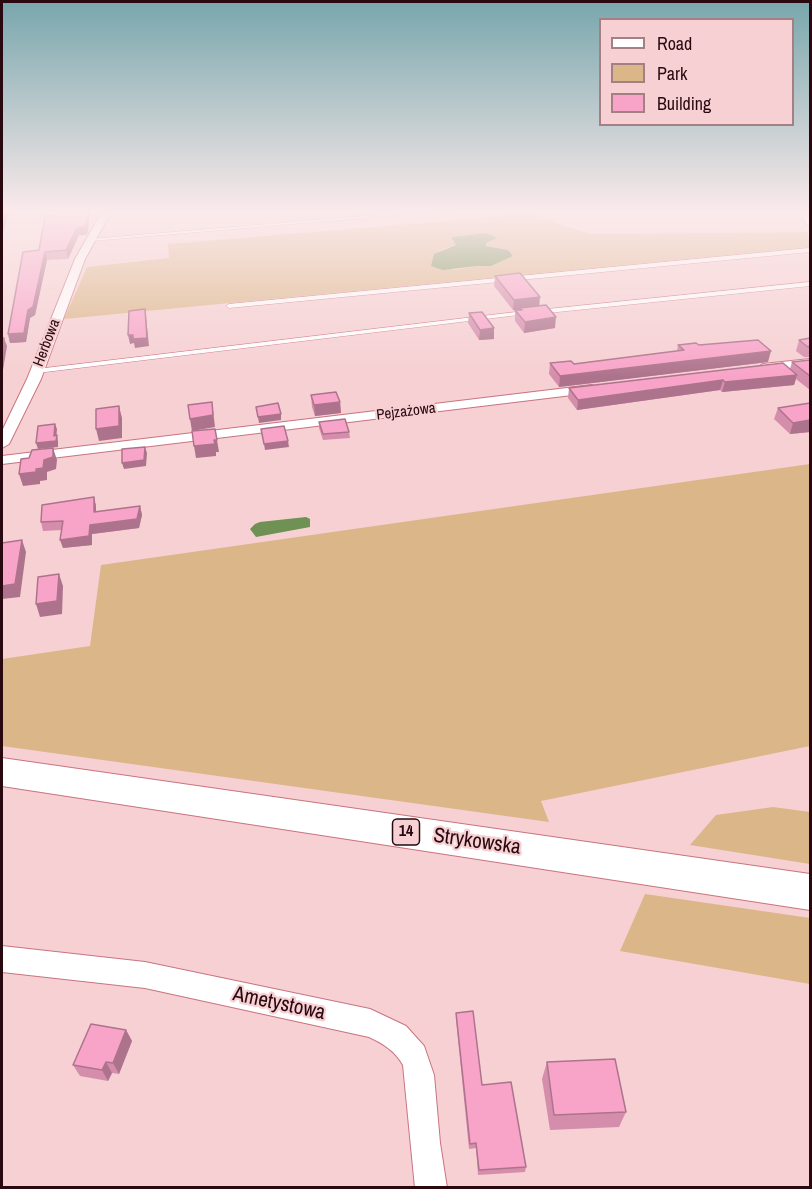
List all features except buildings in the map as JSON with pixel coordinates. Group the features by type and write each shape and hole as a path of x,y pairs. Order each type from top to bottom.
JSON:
{"main road":[{"name":"Strykowska","path":"2,772 810,892"}],"street":[{"name":"Herbowa","path":"2,444 37,371 78,265"},
{"path":"751,370 810,363"},
{"name":"Pejzażowa","path":"2,460 608,387"},
{"name":"Ametystowa","path":"2,959 145,975 370,1023 390,1032 408,1047 417,1065 422,1086 423,1130 431,1188"}],"lane":[{"path":"229,306 649,265"},
{"path":"37,371 413,325 810,284"}],"green space":[{"path":"450,265 453,270 492,265 618,265 64,319 87,267"},
{"path":"810,464 810,746 541,801 549,822 2,746 2,659 90,646 101,565"},
{"path":"773,807 810,812 810,864 690,845 716,815"},
{"path":"645,894 810,918 810,984 620,951"}],"shaded area":[{"path":"431,265 492,265 443,270"},
{"path":"306,517 310,519 310,527 256,537 250,529 260,522"}]}
